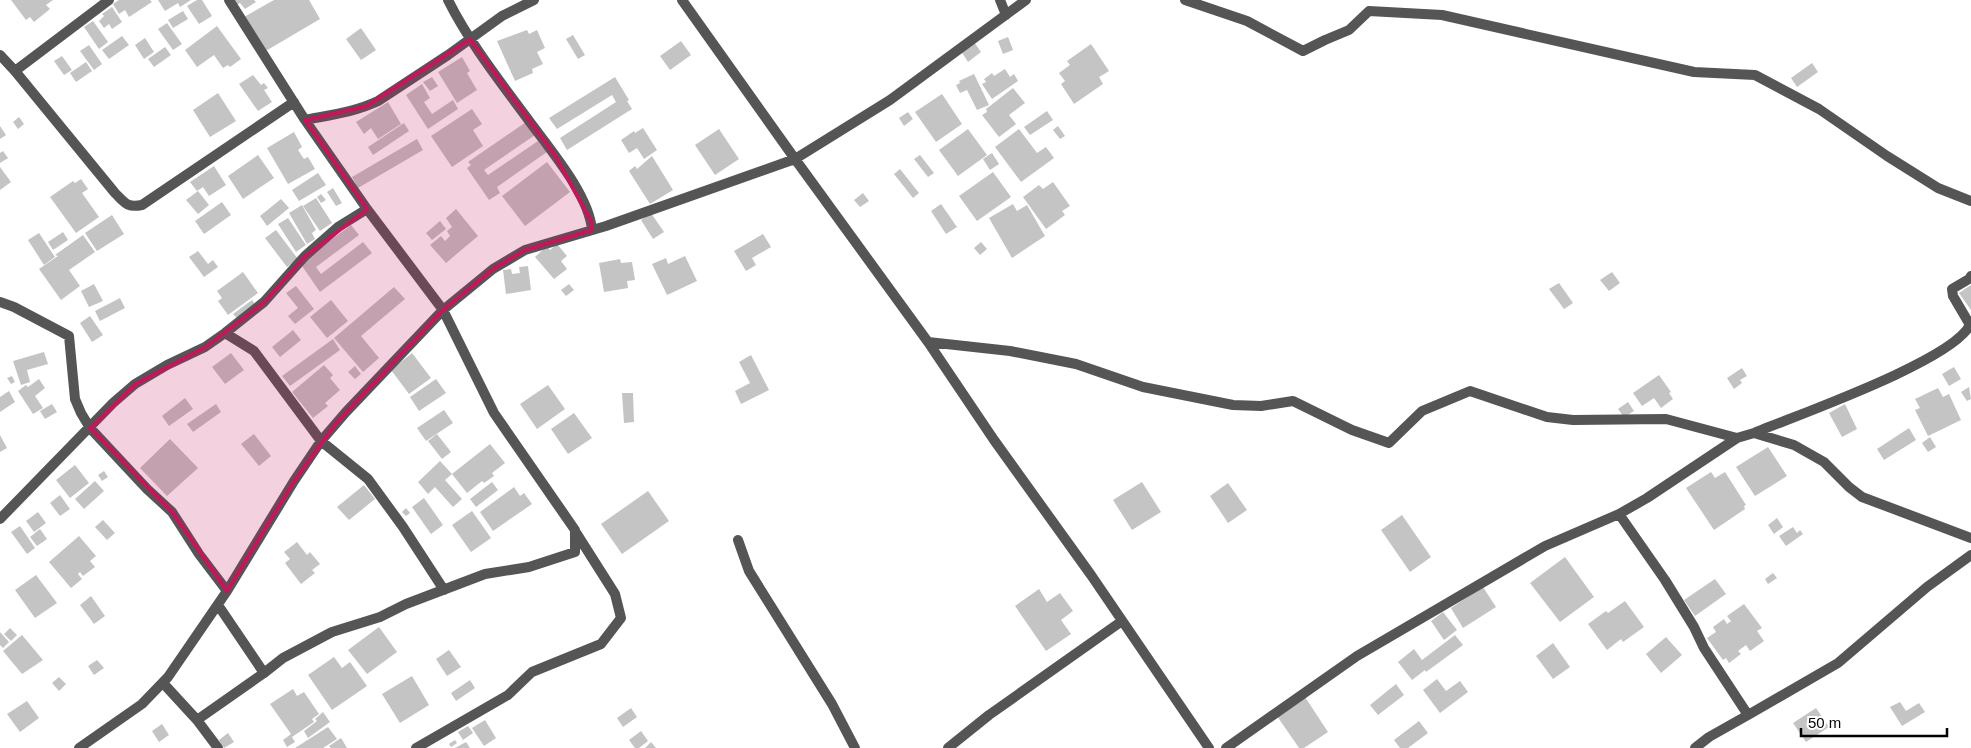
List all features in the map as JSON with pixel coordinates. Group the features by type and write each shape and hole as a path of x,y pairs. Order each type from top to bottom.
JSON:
{"street":[{"path":"16,71 109,0"},
{"path":"229,0 305,120 443,310 494,413 575,530 615,594 621,618 600,644 532,672 508,695 416,748"},
{"path":"448,0 470,39 555,155 578,192 591,221 592,230"},
{"path":"305,120 366,106 395,91 502,16 534,0"},
{"path":"682,0 928,342 1208,748"},
{"path":"1000,0 1006,14"},
{"path":"79,748 142,704 163,683 218,605 294,481 321,441 443,310 507,260 525,250 592,230 795,159 890,100 1026,0"},
{"path":"1185,0 1247,21 1303,51 1349,30 1369,11 1442,15 1694,72 1755,75 1819,109 1887,156 1938,188 1971,201"},
{"path":"0,55 16,71 115,193 132,207 142,205 294,102"},
{"path":"0,520 113,403 135,384 167,365 205,347 225,333 264,302 312,250 338,227 368,209"},
{"path":"1226,748 1357,656 1416,620 1545,546 1619,514 1647,498 1737,438 1754,433 1896,374 1926,360 1956,342 1968,331 1970,325 1953,296 1952,289 1971,276"},
{"path":"0,302 14,307 69,336 75,399 90,428 147,489 172,512 199,554 227,591"},
{"path":"225,333 254,351 321,441 368,479 403,527 444,590"},
{"path":"928,342 1010,351 1076,364 1143,387 1233,405 1261,406 1293,401 1352,430 1389,443 1422,411 1470,391 1547,417 1573,420 1666,419 1737,438"},
{"path":"1754,433 1783,440 1810,452 1824,462 1862,498 1971,538"},
{"path":"1619,514 1665,580 1704,648 1748,715"},
{"path":"197,720 283,658 332,632 380,617 406,604 485,574 529,567 575,552 575,530"},
{"path":"738,540 749,571 836,710 855,748"},
{"path":"1695,748 1709,737 1838,663 1927,587 1971,555"},
{"path":"218,605 264,673"},
{"path":"948,748 989,715 1122,621"},
{"path":"163,683 197,720 218,748"}],"highlighted area":[{"path":"470,39 555,155 591,221 592,230 525,250 493,269 443,310 336,423 294,481 227,591 172,512 90,428 135,384 205,347 264,302 305,256 367,209 305,120 366,106"}],"building":[{"path":"11,0 53,0 46,5 50,9 34,22 30,17 26,20"},
{"path":"119,0 150,0 152,2 129,17 125,10 119,14 113,4"},
{"path":"158,0 191,0 180,7 178,3 165,11"},
{"path":"197,0 202,0 212,16 199,24 187,6"},
{"path":"234,0 254,0 256,2 245,9 240,3 237,5"},
{"path":"274,0 309,0 320,19 264,52 244,17"},
{"path":"112,7 122,22 112,29 109,24 104,28 99,21 104,16 102,14"},
{"path":"183,11 188,19 173,28 168,20"},
{"path":"93,21 108,42 99,49 84,27"},
{"path":"167,23 182,44 173,50 158,29"},
{"path":"217,26 241,59 230,67 228,65 223,68 214,55 197,67 185,50"},
{"path":"361,28 376,50 361,60 346,39"},
{"path":"527,30 529,34 537,30 545,48 537,52 543,64 532,69 533,73 515,81 497,41"},
{"path":"573,35 585,55 578,59 566,39"},
{"path":"122,36 129,45 109,59 102,50"},
{"path":"1008,37 1013,50 1003,54 998,41"},
{"path":"145,38 154,52 144,59 135,45"},
{"path":"681,41 691,55 670,70 660,56"},
{"path":"974,42 981,52 968,62 961,51"},
{"path":"1091,44 1109,71 1099,77 1103,84 1074,104 1061,84 1065,81 1059,73 1070,65 1067,61"},
{"path":"89,45 102,64 94,70 80,51"},
{"path":"165,47 171,55 154,67 148,59"},
{"path":"62,56 72,70 64,75 54,61"},
{"path":"462,57 470,71 467,73 477,90 457,103 438,72"},
{"path":"86,62 92,71 76,82 70,73"},
{"path":"1812,63 1818,72 1797,87 1791,78"},
{"path":"1005,69 1010,77 1014,74 1018,81 992,99 982,84 986,82 984,79 992,73 994,76"},
{"path":"974,74 989,105 977,110 967,90 960,93 956,85 960,83 959,81"},
{"path":"253,75 261,85 264,83 268,88 264,90 272,102 258,111 239,84"},
{"path":"432,77 438,86 430,91 423,82"},
{"path":"615,77 629,100 627,101 632,109 567,150 560,138 616,102 612,95 557,129 549,118"},
{"path":"422,84 430,98 424,102 432,114 453,100 458,109 428,129 406,95"},
{"path":"1013,88 1025,103 1009,115 1016,124 999,137 982,115 987,112 986,109"},
{"path":"218,93 236,121 210,137 193,110"},
{"path":"942,94 962,124 936,142 915,112"},
{"path":"388,102 401,124 378,139 371,128 364,134 356,122"},
{"path":"472,109 482,124 473,130 483,146 452,167 431,136"},
{"path":"1047,111 1053,120 1030,135 1024,127"},
{"path":"908,112 913,119 904,126 899,118"},
{"path":"19,117 24,124 18,129 13,122"},
{"path":"526,122 535,135 484,170 488,175 538,141 547,152 497,187 500,193 489,200 467,168 471,165 468,162"},
{"path":"404,123 409,131 373,155 368,147"},
{"path":"0,126 6,135 0,139"},
{"path":"1058,126 1065,136 1060,139 1053,130"},
{"path":"643,128 657,150 644,159 637,148 629,153 621,140 634,131 635,133"},
{"path":"719,129 739,159 715,175 695,145"},
{"path":"968,129 987,155 958,176 939,150"},
{"path":"1019,129 1037,153 1046,147 1054,158 1021,182 995,147"},
{"path":"294,132 302,147 298,150 304,159 308,157 315,169 288,184 267,148"},
{"path":"417,139 423,150 358,188 352,177"},
{"path":"3,151 8,158 0,163 0,153"},
{"path":"992,153 999,164 990,170 983,159"},
{"path":"258,155 274,178 243,199 228,176"},
{"path":"920,155 934,173 928,177 914,159"},
{"path":"652,156 673,190 650,204 629,171 635,166 637,169"},
{"path":"547,162 570,192 525,226 502,196"},
{"path":"214,166 226,185 209,196 203,187 197,191 190,182"},
{"path":"0,167 11,182 0,190"},
{"path":"900,169 919,193 913,198 894,174"},
{"path":"993,172 1011,197 977,221 959,196"},
{"path":"318,173 326,185 299,201 292,190"},
{"path":"81,179 88,189 82,193 99,217 76,233 50,197 73,181 75,183"},
{"path":"1053,182 1070,206 1062,211 1065,215 1046,229 1023,197 1039,185 1043,189"},
{"path":"333,188 342,203 336,206 327,192"},
{"path":"198,191 209,205 198,214 186,200"},
{"path":"863,193 869,201 860,207 854,200"},
{"path":"321,194 326,200 321,203 317,197"},
{"path":"316,198 332,223 320,231 303,206"},
{"path":"281,199 289,208 267,226 260,216"},
{"path":"222,202 231,215 204,234 195,221"},
{"path":"941,204 957,227 946,234 931,211"},
{"path":"1013,204 1017,211 1027,205 1045,236 1012,258 989,218"},
{"path":"302,205 316,230 312,233 315,239 307,244 289,213"},
{"path":"456,209 478,236 446,263 430,245 441,236 445,241 450,236 447,231 452,227 446,218"},
{"path":"651,213 664,232 653,239 641,220"},
{"path":"112,215 124,234 97,251 85,233"},
{"path":"288,218 306,245 296,252 278,224"},
{"path":"440,221 446,229 432,240 426,233"},
{"path":"351,225 359,235 316,267 321,274 363,242 372,253 320,292 300,263"},
{"path":"276,230 298,259 287,267 265,238"},
{"path":"63,232 68,240 53,250 48,242"},
{"path":"39,233 55,257 44,265 28,240"},
{"path":"763,234 771,247 752,258 756,265 746,271 734,251"},
{"path":"83,235 95,252 69,270 80,286 61,300 39,269"},
{"path":"981,242 987,249 980,255 974,248"},
{"path":"557,244 567,256 561,261 567,269 554,279 535,257 547,246 550,250"},
{"path":"198,251 208,264 213,260 218,267 204,277 189,257"},
{"path":"685,256 697,281 667,295 652,264 666,258 668,264"},
{"path":"620,259 621,263 632,262 635,280 627,281 628,288 604,292 599,263"},
{"path":"528,266 531,290 506,294 503,270 511,269 512,274 520,273 519,267"},
{"path":"243,272 258,293 228,315 218,301 222,298 217,291"},
{"path":"1612,272 1620,283 1609,291 1600,280"},
{"path":"1559,283 1573,303 1564,309 1549,289"},
{"path":"94,284 103,301 89,307 81,291"},
{"path":"569,284 574,290 566,296 561,290"},
{"path":"1971,285 1971,310 1959,293"},
{"path":"296,286 314,309 295,324 288,316 298,308 286,293"},
{"path":"394,287 405,299 361,336 379,358 363,372 334,338"},
{"path":"120,298 125,308 100,321 95,311"},
{"path":"252,300 256,305 238,319 233,314"},
{"path":"331,300 348,321 327,338 310,317"},
{"path":"90,316 103,335 92,342 80,323"},
{"path":"293,330 301,340 280,357 272,347"},
{"path":"333,339 340,350 290,386 282,376"},
{"path":"44,352 48,364 27,370 30,382 21,385 13,361"},
{"path":"231,353 244,370 225,384 212,367"},
{"path":"412,353 431,378 409,394 391,370"},
{"path":"751,355 769,390 741,404 735,391 750,383 739,362"},
{"path":"324,365 333,375 330,378 340,390 325,403 328,406 313,418 292,392"},
{"path":"355,366 361,374 355,379 348,372"},
{"path":"1954,367 1961,379 1949,386 1942,374"},
{"path":"1742,368 1747,376 1740,380 1742,383 1734,389 1727,378"},
{"path":"1659,375 1671,392 1669,393 1673,399 1661,408 1654,398 1642,406 1633,393"},
{"path":"12,376 15,382 11,384 7,378"},
{"path":"39,379 45,388 35,396 43,408 33,414 18,391"},
{"path":"436,379 446,393 419,411 410,397"},
{"path":"548,385 565,409 537,429 520,404"},
{"path":"1969,387 1971,399 1967,401 1961,392"},
{"path":"1938,388 1943,397 1949,394 1961,420 1928,436 1915,410 1920,408 1915,399"},
{"path":"9,391 15,402 0,412 0,397"},
{"path":"622,393 633,393 634,422 624,423"},
{"path":"185,398 193,409 169,426 162,416"},
{"path":"1628,402 1634,411 1624,417 1618,409"},
{"path":"52,404 57,412 45,419 40,411"},
{"path":"216,404 221,412 193,432 187,424"},
{"path":"1845,404 1857,429 1842,437 1829,413"},
{"path":"444,410 453,423 426,441 417,428"},
{"path":"574,413 592,438 568,454 551,429"},
{"path":"1909,428 1916,440 1884,460 1877,449"},
{"path":"254,434 271,456 259,466 241,444"},
{"path":"437,434 451,452 442,459 428,441"},
{"path":"0,435 7,448 0,452"},
{"path":"1930,437 1936,447 1928,452 1922,443"},
{"path":"170,439 198,468 167,496 140,468"},
{"path":"490,444 505,463 492,473 494,476 484,483 482,481 467,493 452,474"},
{"path":"1768,447 1787,476 1755,496 1736,467"},
{"path":"440,461 452,474 445,480 462,499 453,507 435,487 428,494 418,482"},
{"path":"75,465 89,483 70,498 56,480"},
{"path":"104,471 108,477 102,481 98,475"},
{"path":"1711,472 1715,478 1725,472 1746,505 1744,506 1745,509 1714,530 1686,488"},
{"path":"95,481 104,491 84,509 75,499"},
{"path":"492,482 498,490 476,507 470,499"},
{"path":"1142,482 1161,512 1132,530 1113,500"},
{"path":"1228,483 1247,510 1228,523 1210,496"},
{"path":"364,485 375,499 349,520 337,507"},
{"path":"514,487 520,496 524,493 532,504 493,531 480,512"},
{"path":"648,491 669,521 622,554 601,524"},
{"path":"60,495 70,509 60,516 50,503"},
{"path":"424,498 443,525 431,534 412,507"},
{"path":"406,508 410,513 406,516 402,512"},
{"path":"472,511 491,538 471,552 452,525"},
{"path":"38,512 46,523 34,532 26,521"},
{"path":"1402,515 1431,557 1410,572 1381,530"},
{"path":"1777,518 1783,527 1774,534 1768,525"},
{"path":"103,520 115,533 107,540 95,527"},
{"path":"20,526 35,548 27,554 11,532"},
{"path":"1793,527 1797,533 1800,530 1803,534 1786,546 1779,536"},
{"path":"40,529 47,539 37,546 30,537"},
{"path":"79,536 96,556 90,561 95,567 83,576 80,572 78,574 82,579 71,588 49,562"},
{"path":"297,542 307,555 310,552 320,564 312,570 315,573 301,584 285,563 290,559 284,552"},
{"path":"1565,557 1594,597 1560,622 1530,583"},
{"path":"1773,573 1777,578 1768,584 1765,579"},
{"path":"36,575 57,603 35,618 15,590"},
{"path":"1715,579 1726,594 1695,616 1684,600"},
{"path":"1483,587 1496,607 1463,628 1451,608"},
{"path":"1039,589 1047,602 1060,593 1073,611 1061,620 1071,634 1046,651 1015,606"},
{"path":"91,596 105,616 94,624 80,605"},
{"path":"1625,601 1644,627 1623,642 1621,639 1607,650 1588,624 1606,611 1608,613"},
{"path":"1744,604 1762,628 1757,631 1764,641 1750,651 1746,645 1738,651 1741,654 1729,663 1726,658 1723,660 1707,638 1716,632 1713,627 1724,619 1727,624 1731,621 1727,616"},
{"path":"1443,612 1457,630 1444,640 1431,621"},
{"path":"379,627 397,652 367,674 348,650"},
{"path":"10,628 17,635 11,641 4,634"},
{"path":"0,632 9,642 3,648 0,645"},
{"path":"22,635 43,660 22,674 3,651"},
{"path":"1455,635 1463,645 1412,680 1398,662 1414,649 1422,660"},
{"path":"1666,637 1682,655 1661,673 1646,654"},
{"path":"1553,643 1570,667 1553,679 1536,656"},
{"path":"449,650 461,667 447,676 436,659"},
{"path":"334,657 342,668 350,662 367,686 332,710 308,675"},
{"path":"97,660 104,668 94,675 88,666"},
{"path":"412,676 429,705 400,723 382,694"},
{"path":"59,677 66,684 59,691 52,683"},
{"path":"1437,679 1446,691 1460,681 1468,692 1440,713 1423,690"},
{"path":"470,680 475,688 456,701 451,693"},
{"path":"1396,684 1404,695 1378,715 1370,705"},
{"path":"293,689 297,696 304,692 319,714 312,719 314,722 292,737 295,742 287,747 283,740 291,734 270,704"},
{"path":"1305,697 1328,732 1304,748 1299,748 1277,716"},
{"path":"27,701 39,718 20,732 7,714"},
{"path":"1900,702 1906,711 1919,703 1925,712 1902,726 1890,707"},
{"path":"631,708 637,717 623,727 617,718"},
{"path":"1816,708 1829,727 1806,742 1793,723"},
{"path":"323,712 330,722 308,738 304,731 317,721 315,719"},
{"path":"485,720 496,738 484,746 472,728"},
{"path":"1419,721 1428,733 1408,748 1400,748 1394,740"},
{"path":"162,724 169,735 159,742 152,731"},
{"path":"468,726 473,733 463,740 458,732"},
{"path":"328,727 337,739 323,748 295,748"},
{"path":"641,731 648,741 639,748 635,748 629,740"},
{"path":"228,733 234,742 224,748 219,740"},
{"path":"341,738 347,748 331,748 329,746"},
{"path":"455,740 457,743 451,747 449,744"},
{"path":"466,742 470,748 455,748"},
{"path":"651,742 656,748 645,748"}]}
